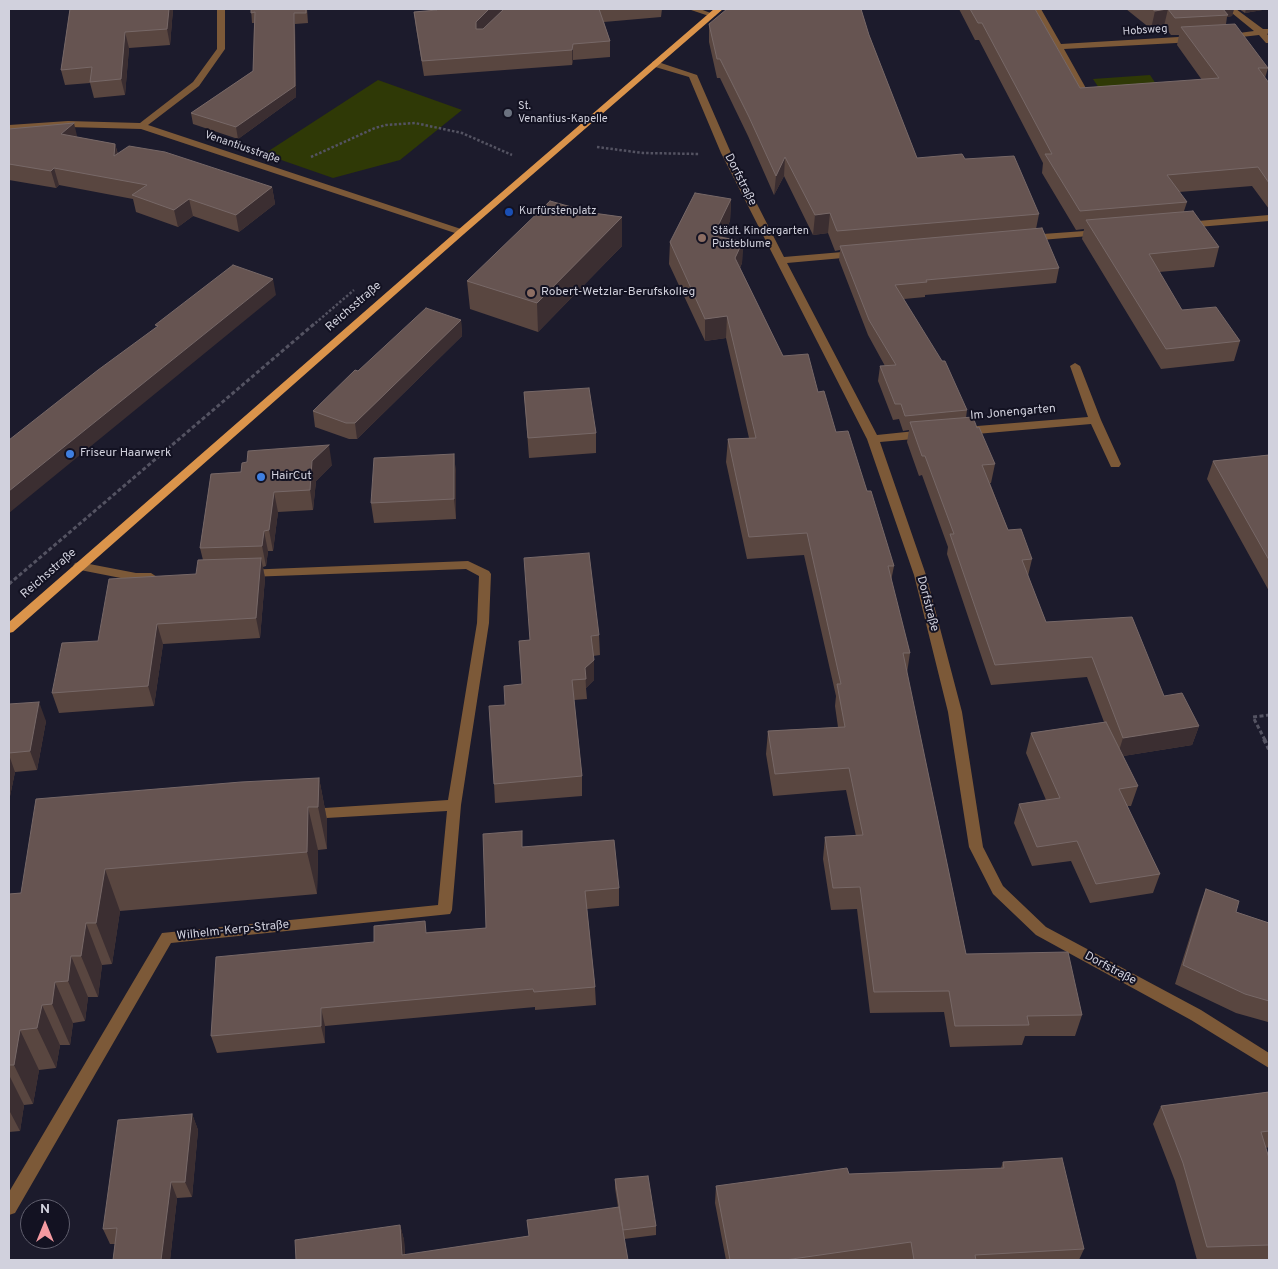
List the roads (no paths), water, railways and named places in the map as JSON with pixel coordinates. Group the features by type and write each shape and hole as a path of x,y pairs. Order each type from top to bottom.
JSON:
{"main road":[{"name":"Reichsstraße","path":"9,629 461,232 719,9"}],"street":[{"path":"142,126 196,84 222,49 221,9"},
{"path":"692,9 712,15"},
{"path":"1037,9 1088,99"},
{"path":"1231,9 1265,31 1269,41"},
{"path":"1216,38 1265,31"},
{"name":"Hobsweg","path":"1060,47 1206,38"},
{"name":"Dorfstraße","path":"655,64 693,75 726,153 873,439 920,575 955,712 976,847 998,890 1040,931 1196,1015 1269,1061"},
{"name":"Venantiusstraße","path":"9,128 68,124 142,126 461,232"},
{"path":"1173,226 1269,218"},
{"path":"1019,239 1106,232"},
{"path":"782,260 861,253"},
{"path":"1076,366 1095,420 1115,464"},
{"name":"Im Jonengarten","path":"873,439 1095,420"},
{"name":"Wilhelm-Kerp-Straße","path":"9,1206 167,937 445,910 454,805 483,624 485,574 468,564 234,574"},
{"path":"79,566 136,577 165,576"},
{"path":"291,816 454,805"}],"place":[{"name":"St. Venantius-Kapelle","path":"508,113"},
{"name":"Kurfürstenplatz","path":"509,212"},
{"name":"Städt. Kindergarten Pusteblume","path":"702,238"},
{"name":"Robert-Wetzlar-Berufskolleg","path":"531,293"},
{"name":"Friseur Haarwerk","path":"70,454"},
{"name":"HairCut","path":"261,477"}]}
